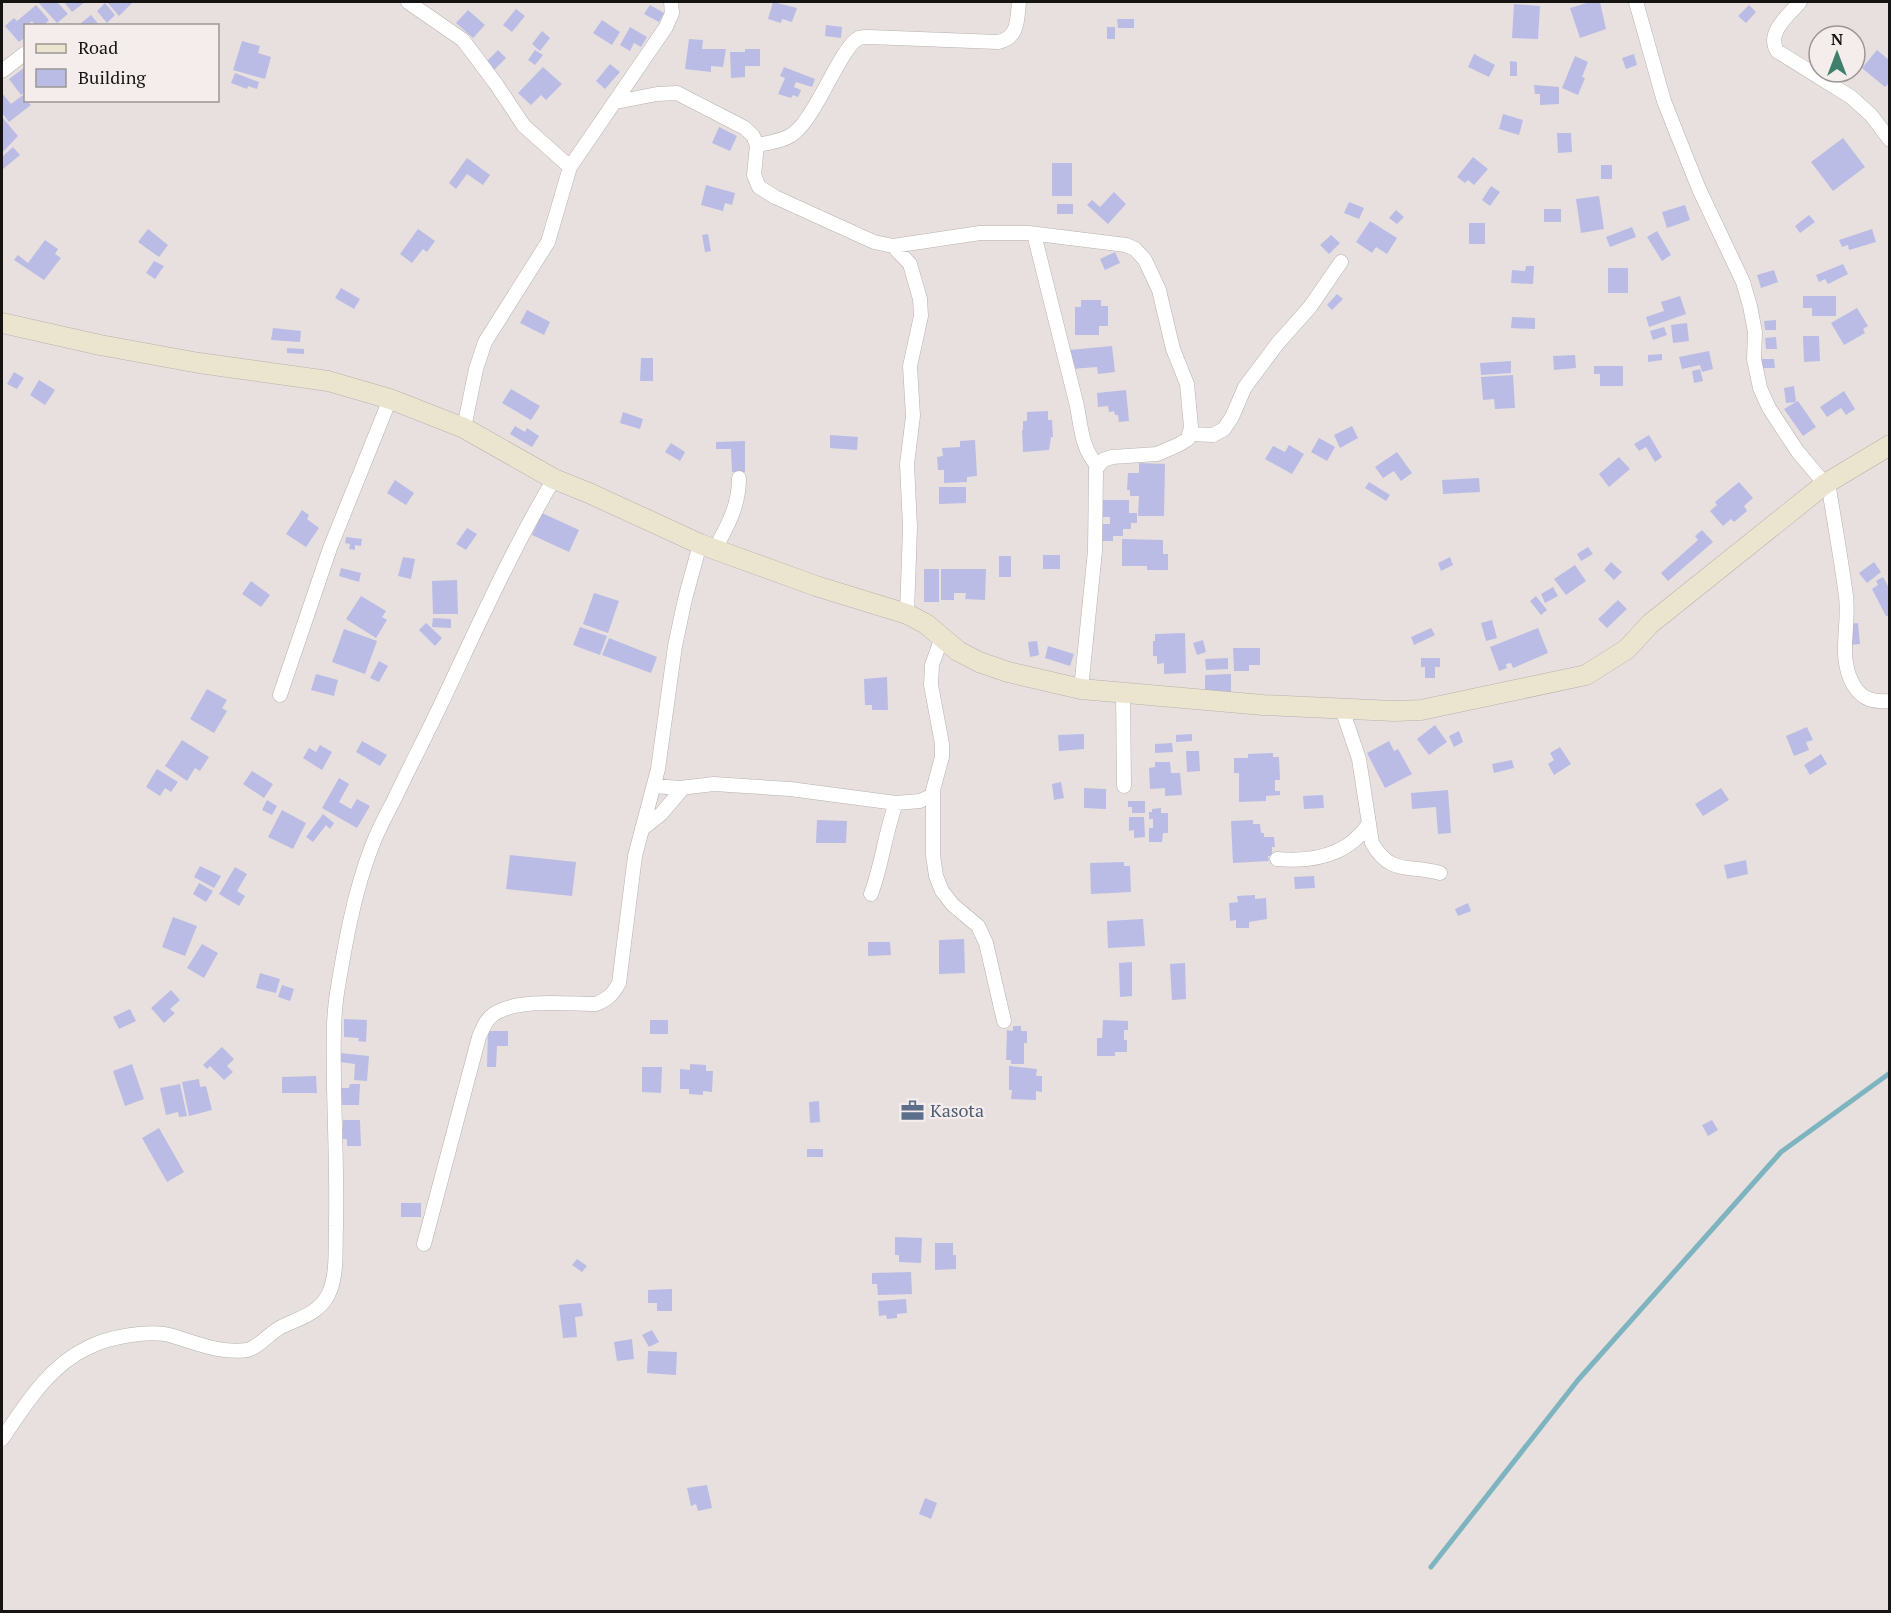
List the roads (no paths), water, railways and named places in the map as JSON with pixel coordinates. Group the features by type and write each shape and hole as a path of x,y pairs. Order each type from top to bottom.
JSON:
{"street":[{"path":"408,2 463,40 524,126 570,167"},
{"path":"464,428 476,369 485,342 548,242 570,167 666,27 672,13 671,2"},
{"path":"757,145 778,141 793,134 802,125 823,94 848,49 858,39 869,37 1006,41 1012,36 1019,2"},
{"path":"1636,2 1664,101 1699,189 1746,290 1755,332 1754,359 1760,388 1769,408 1798,452 1826,483 1846,598 1846,664 1853,684 1861,695 1874,701 1890,701"},
{"path":"1800,2 1774,32 1773,39 1777,51 1851,97 1871,115 1890,140"},
{"path":"2,71 24,54"},
{"path":"616,102 657,94 677,93 745,128 753,136 757,145 754,175 759,187 775,197 874,242 893,246 980,233 1034,234 1126,245 1135,249 1145,260 1159,290 1173,349 1188,384 1191,427 1184,442 1156,454 1112,457 1103,460 1098,466 1095,551 1081,689"},
{"path":"1034,234 1086,451 1098,466"},
{"path":"893,246 910,264 920,299 921,316 910,366 913,416 907,464 910,527 907,614"},
{"path":"1189,434 1213,435 1224,429 1245,387 1310,307 1341,262"},
{"path":"2,323 100,345 199,363 328,381 390,399 464,428 554,479 708,546 816,586 907,614 926,624 958,651 979,662 1008,672 1081,689 1263,705 1394,711 1420,710 1586,675 1627,649 1650,624 1826,483 1890,445"},
{"path":"280,695 330,548 390,399"},
{"path":"424,1245 479,1037 487,1021 495,1013 520,1005 596,1004 606,1000 614,993 619,983 635,856 658,769 675,646 685,599 708,546 734,515 739,478"},
{"path":"2,1439 51,1373 89,1347 128,1335 169,1335 216,1348 242,1351 254,1348 266,1336 282,1326 303,1319 328,1295 334,1261 337,1194 333,1041 337,995 357,893 372,844 508,561 554,479"},
{"path":"942,637 932,665 931,685 942,744 942,757 933,795 933,855 936,876 942,891 953,905 978,926 986,943 1004,1021"},
{"path":"1123,692 1124,786"},
{"path":"1342,709 1359,759 1368,825 1377,853 1387,863 1440,873"},
{"path":"654,786 683,788 714,784 828,793 896,803 920,801 933,795"},
{"path":"642,829 661,814 683,788"},
{"path":"871,894 885,834 896,803"},
{"path":"1277,859 1319,859 1352,843 1368,825"}],"waterway":[{"path":"1431,1567 1578,1380 1781,1152 1890,1073"}],"place":[{"name":"Kasota","path":"912,1111"}]}
